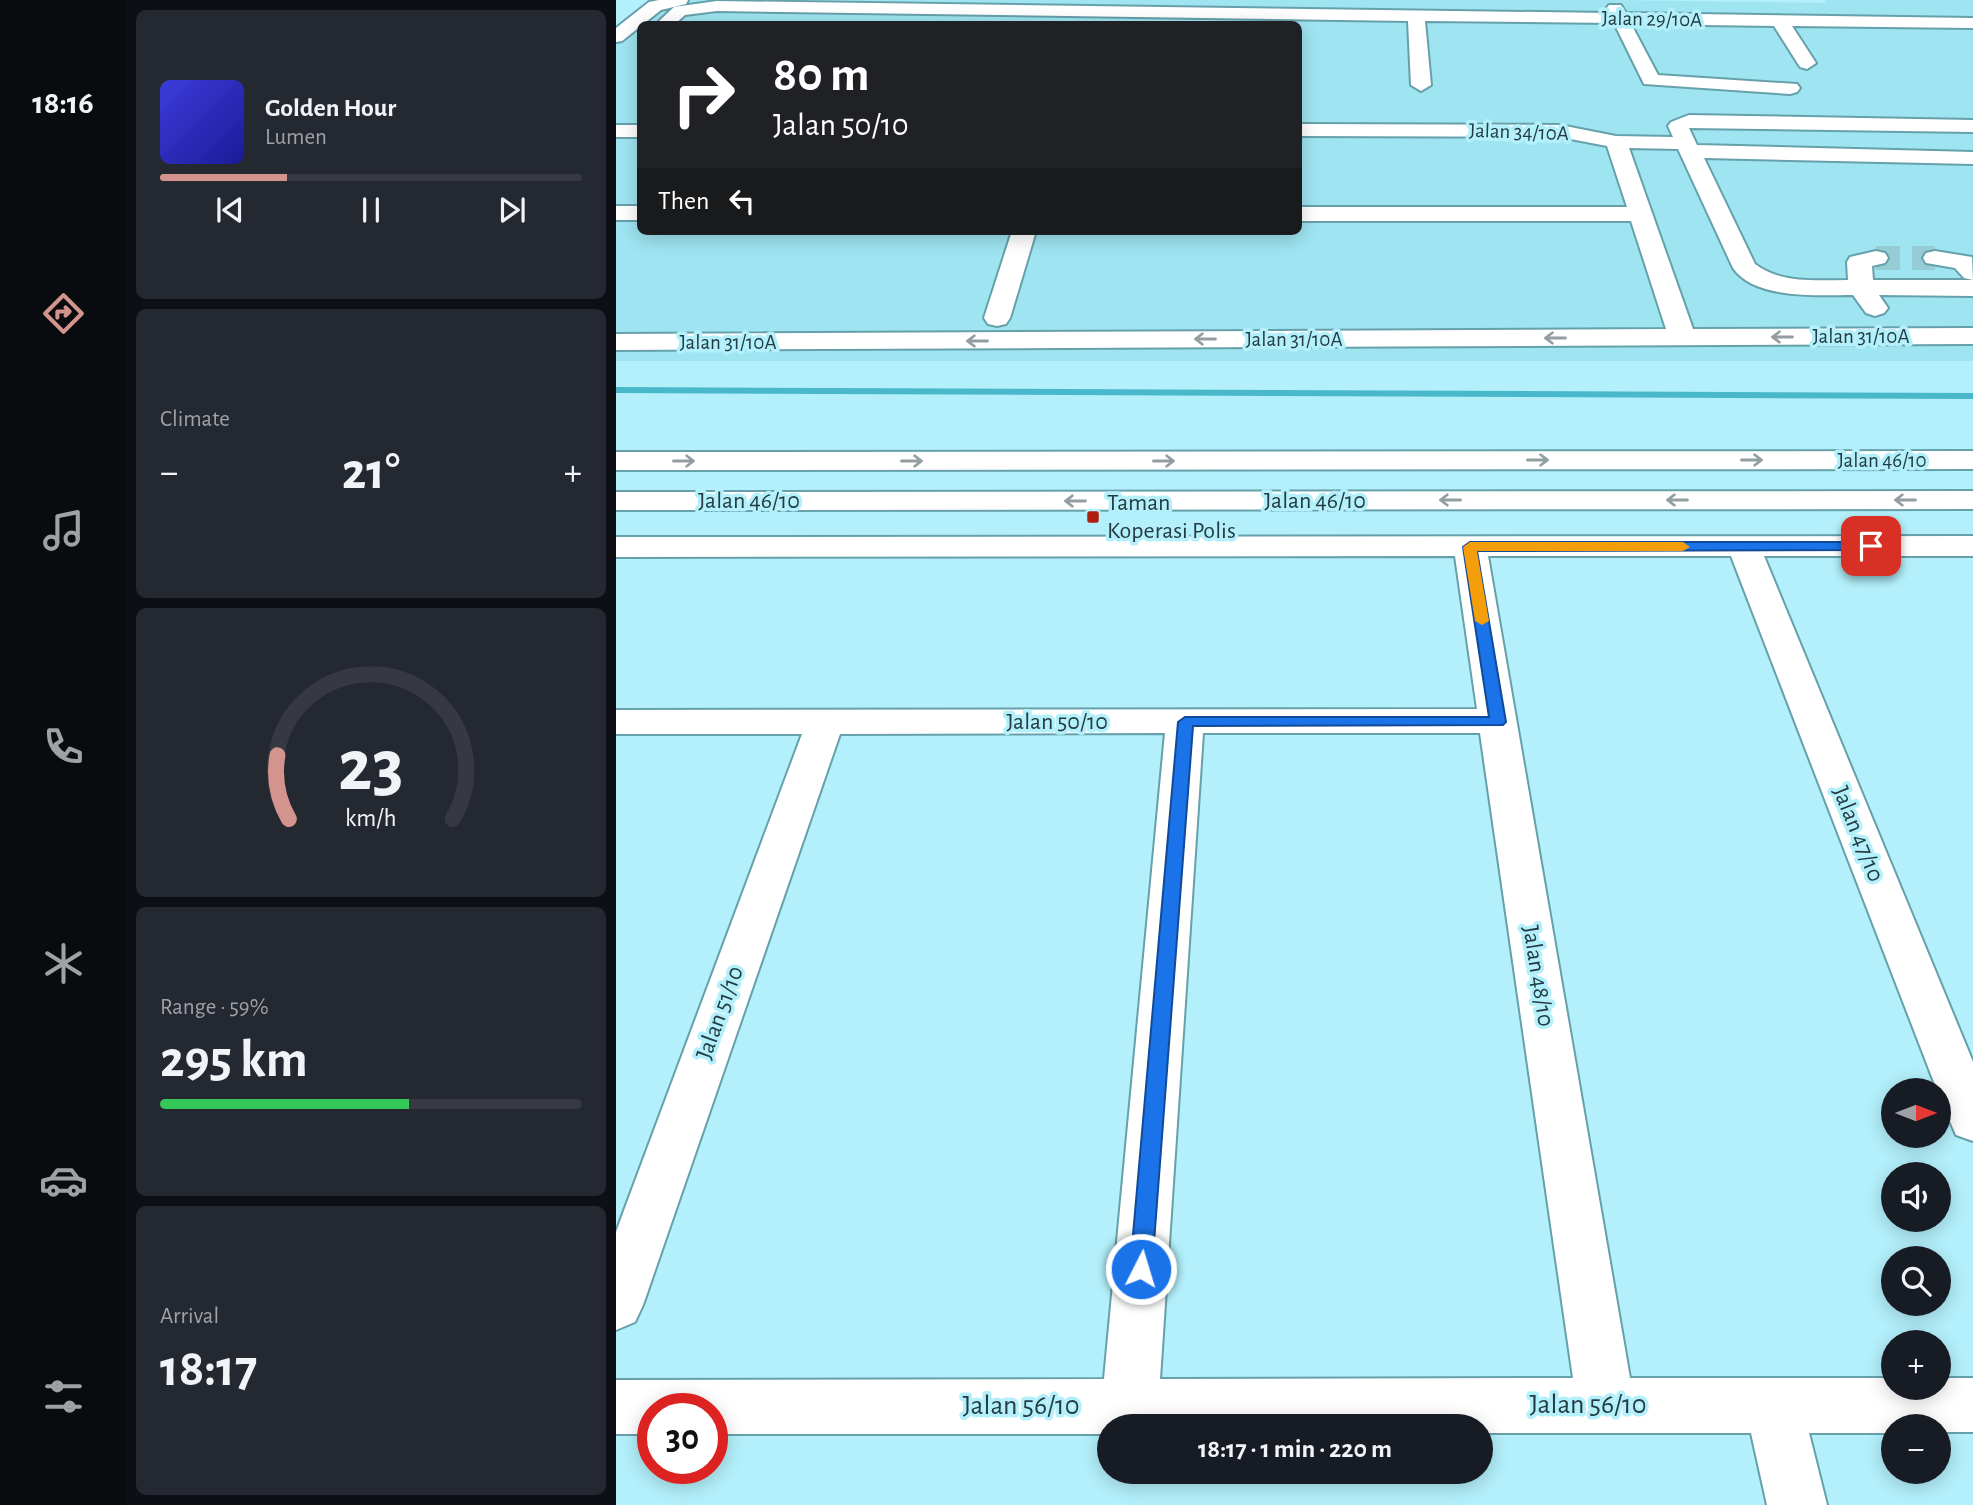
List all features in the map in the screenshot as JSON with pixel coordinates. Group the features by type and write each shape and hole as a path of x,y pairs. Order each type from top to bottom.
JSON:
{"street":[{"path":"616,37 655,6 680,0"},
{"name":"Jalan 29/10A","path":"923,0 1043,12 1973,14"},
{"name":"Jalan 29/10A","path":"668,21 680,11 717,6 1416,16 1618,14 1780,21 1973,23"},
{"path":"1618,14 1651,80 1790,89"},
{"path":"1416,16 1420,85"},
{"path":"1780,21 1807,63"},
{"path":"1973,125 1689,121 1678,126 1745,268 1753,276 1773,283 1798,286 1973,288"},
{"name":"Jalan 34/10A","path":"1302,130 1560,131 1616,142 1690,147 1973,158"},
{"path":"616,131 637,131"},
{"path":"1616,142 1679,328"},
{"path":"616,213 637,213"},
{"path":"1302,214 1642,214"},
{"path":"997,318 1023,235"},
{"path":"1876,258 1859,261 1861,287 1880,317"},
{"path":"1935,258 1963,262 1973,273"},
{"name":"Jalan 31/10A","path":"616,342 1679,328 1880,317 1973,317"},
{"name":"Jalan 31/10A","path":"616,320 997,318 1679,328 1973,336"},
{"name":"Jalan 46/10","path":"616,461 1973,460"},
{"name":"Jalan 46/10","path":"616,501 1973,500"},
{"name":"Jalan 46/10","path":"618,550 1973,546"},
{"name":"Jalan 48/10","path":"1470,547 1606,1405"},
{"name":"Jalan 47/10","path":"1744,547 1973,1121"},
{"name":"Jalan 50/10","path":"616,722 1498,722"},
{"name":"Jalan 51/10","path":"616,1305 825,722"},
{"path":"1129,1405 1185,722"},
{"path":"1773,1405 1797,1505"},
{"name":"Jalan 56/10","path":"616,1407 1973,1405"}],"shaded area":[{"path":"651,0 1609,0 1826,3 1825,0 1973,0 1973,361 616,361 616,27"}],"waterway":[{"path":"616,390 1973,396"}],"tunnel":[{"path":"1876,258 1935,258"}],"slow traffic":[{"path":"1482,621 1470,547 1683,547"}],"place":[{"name":"Taman Koperasi Polis","path":"1093,517"}],"route":[{"path":"1141,1269 1185,722 1498,722 1470,547 1871,546"}]}
